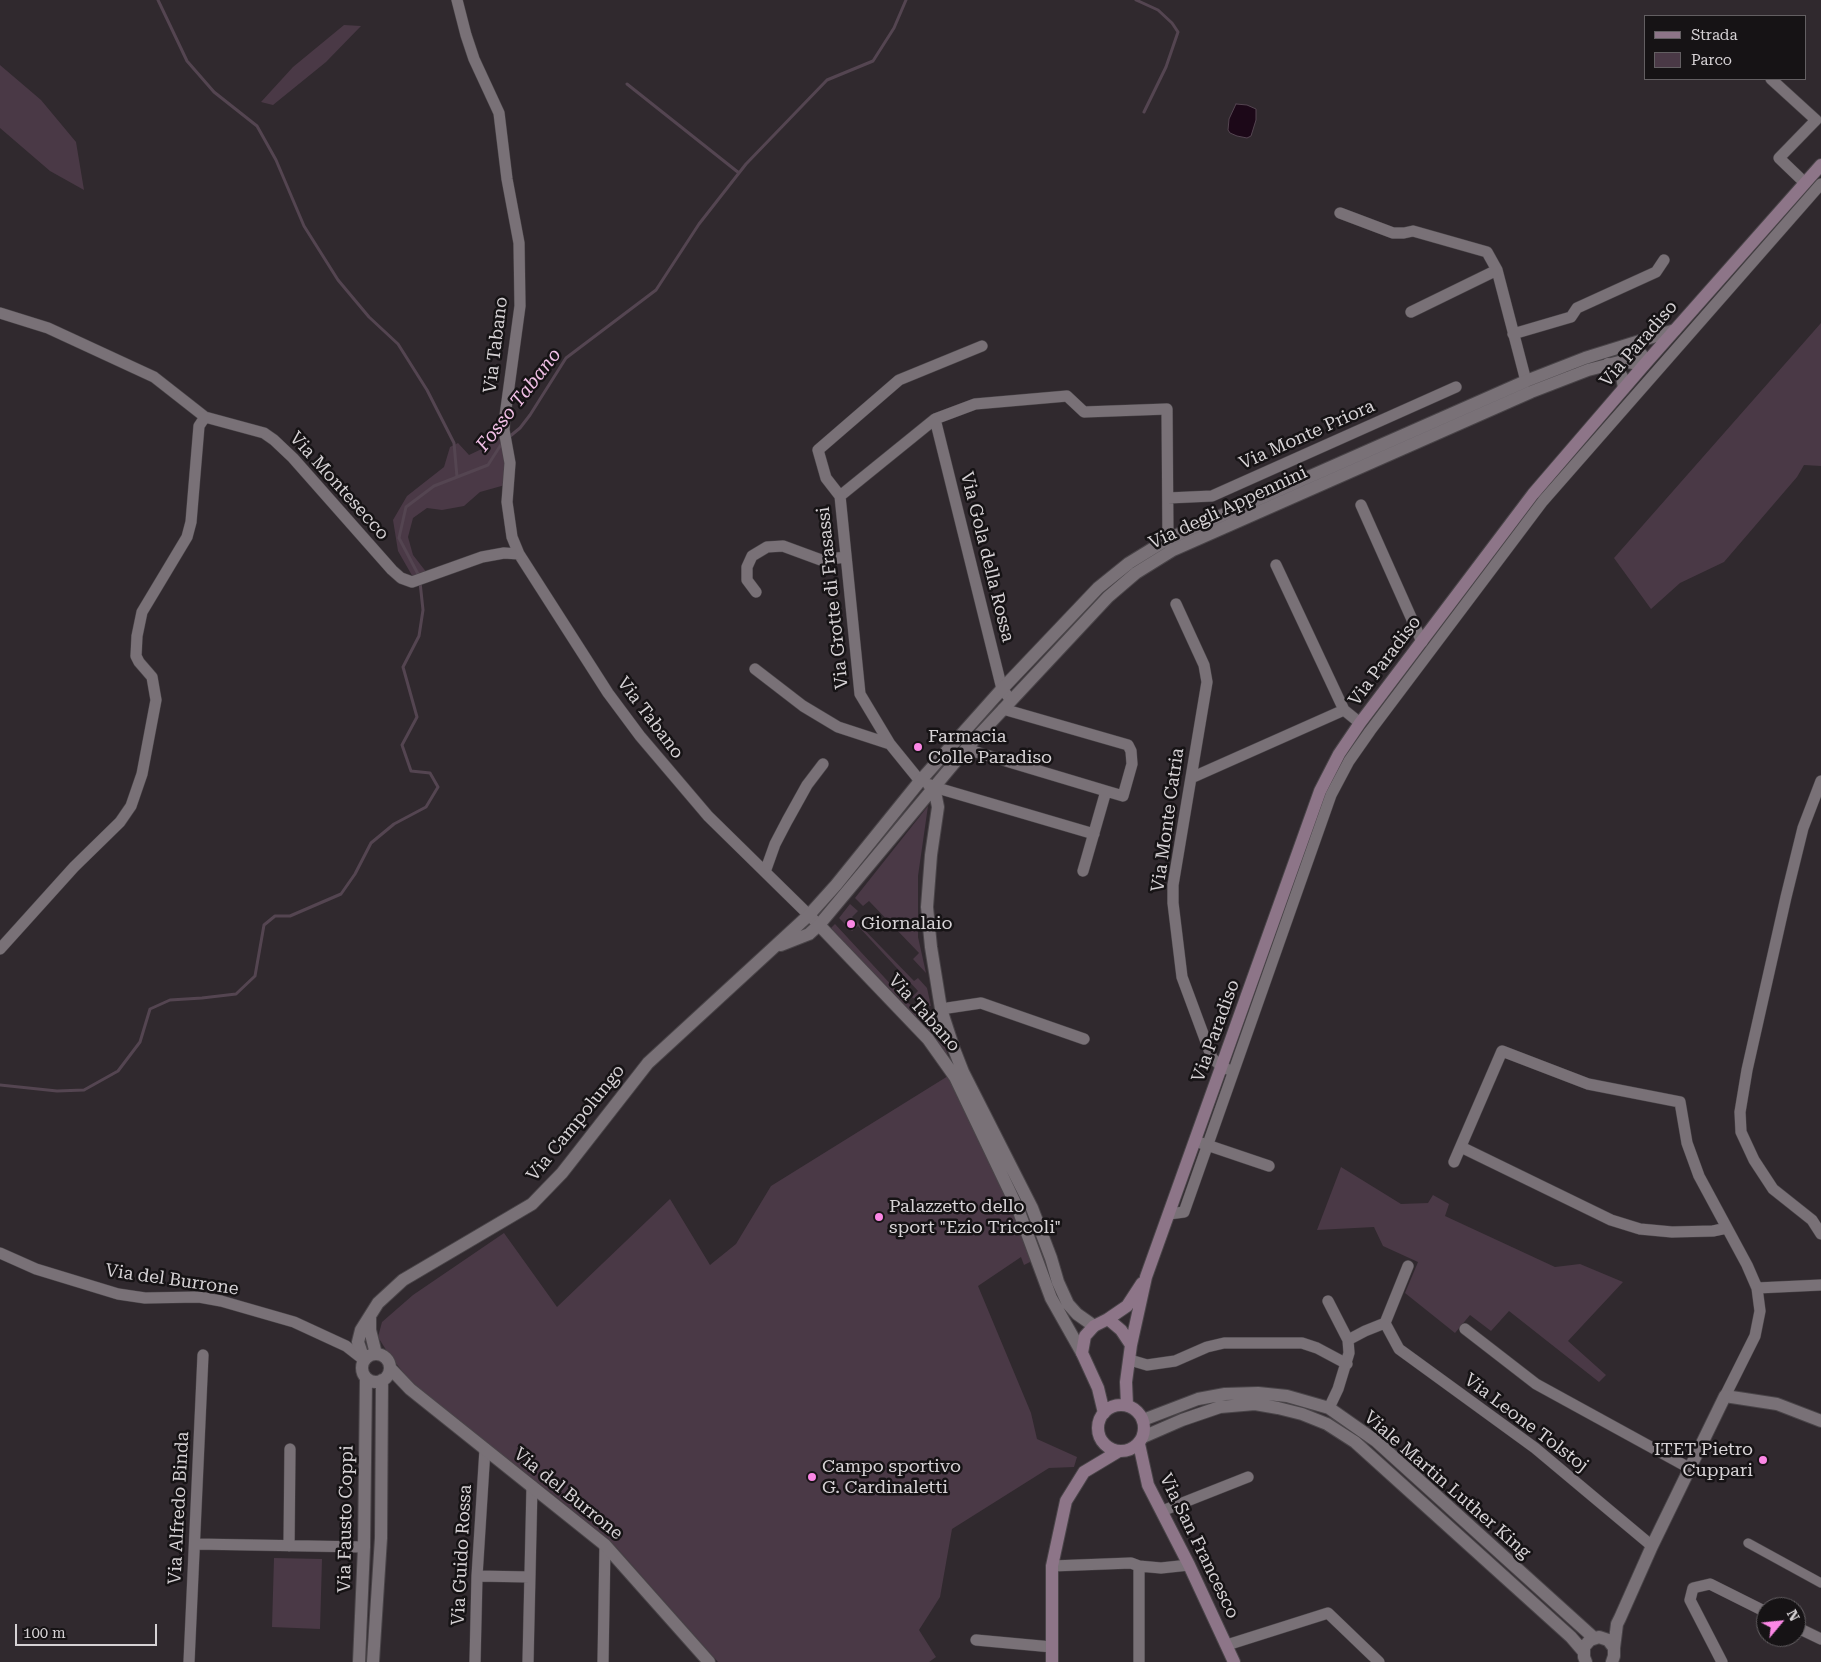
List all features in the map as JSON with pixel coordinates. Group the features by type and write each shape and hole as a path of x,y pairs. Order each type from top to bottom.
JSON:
{"main road":[{"name":"Via Paradiso","path":"1146,1277 1195,1141 1228,1069 1320,790 1339,754 1360,723 1422,642 1624,388 1821,165"},
{"path":"1104,1413 1098,1388 1082,1353 1085,1336 1094,1326 1127,1306 1146,1277"},
{"path":"1127,1405 1126,1382 1131,1345 1146,1277"},
{"path":"1108,1319 1121,1330 1131,1345"},
{"path":"1052,1662 1052,1566 1066,1501 1084,1472 1123,1451 1141,1440 1144,1426 1139,1414 1127,1405 1114,1406 1104,1413 1100,1419 1098,1434 1106,1446 1123,1451 1148,1485"},
{"name":"Via San Francesco","path":"1141,1440 1148,1485 1190,1565 1234,1662"}],"street":[{"name":"Via Tabano","path":"458,0 474,59 499,113 507,179 520,242 520,306 504,430 509,449 510,463 507,502 512,537 519,554 608,693 640,736 708,816 809,915 928,1039 955,1077 1018,1208 1051,1298 1082,1353"},
{"path":"1772,80 1816,120 1779,158 1805,183"},
{"path":"1169,1214 1184,1212 1208,1145 1228,1069 1332,795 1348,761 1538,497 1821,184"},
{"path":"1340,213 1393,233 1404,233 1413,230 1488,252 1497,270 1526,381"},
{"path":"1513,334 1571,317 1577,308 1656,272 1664,260"},
{"path":"1411,312 1497,270"},
{"name":"Via Montesecco","path":"0,313 48,328 154,377 205,417 264,433 293,458 401,578 412,582 482,557 504,553 519,554"},
{"name":"Via degli Appennini","path":"809,915 836,885 920,781 1002,689 1098,588 1129,563 1526,381 1585,358 1626,347 1675,330"},
{"path":"840,496 826,478 818,450 899,380 982,346"},
{"path":"1626,347 1637,350 1642,355 1644,365"},
{"name":"Via degli Appennini","path":"819,926 966,749 1108,597 1170,544 1531,392 1588,370 1623,360 1644,365"},
{"path":"1608,364 1618,369 1624,388"},
{"name":"Via Monte Priora","path":"1168,498 1212,496 1456,387"},
{"name":"Via Grotte di Frasassi","path":"920,781 890,744 860,694 840,496 935,419 975,404 1067,396 1084,412 1168,409 1170,544"},
{"path":"0,949 74,867 120,822 131,806 142,774 156,700 152,677 136,656 137,636 142,612 187,537 191,522 200,426 205,417"},
{"name":"Via Gola della Rossa","path":"935,419 1007,705"},
{"path":"1361,505 1422,642"},
{"path":"756,592 747,580 747,567 752,556 767,547 783,546 821,560 846,557"},
{"path":"1276,565 1344,710 1360,723"},
{"name":"Via Monte Catria","path":"1176,604 1204,665 1207,682 1174,885 1173,903 1182,977 1212,1058 1228,1069"},
{"path":"755,669 803,706 838,727 890,744"},
{"path":"966,749 1123,796 1132,764 1131,751 1128,745 1007,705"},
{"path":"1191,778 1344,710"},
{"path":"765,872 786,820 807,785 823,764"},
{"path":"920,781 934,787 1094,834"},
{"path":"1821,781 1803,828 1786,897 1740,1112 1741,1132 1754,1160 1772,1189 1812,1220 1821,1234"},
{"path":"934,787 938,807 931,855 927,908 930,946 941,1009"},
{"path":"1083,870 1106,791"},
{"name":"Via Campolungo","path":"364,1360 358,1342 361,1330 378,1303 403,1280 532,1204 562,1173 648,1063 809,915"},
{"name":"Via Campolungo","path":"773,949 809,934 819,926"},
{"name":"Via Tabano","path":"1084,1039 981,1003 941,1009 963,1072 1032,1208 1058,1282 1068,1304 1094,1326"},
{"path":"1454,1162 1502,1051 1588,1084 1680,1102 1687,1142 1699,1176 1748,1265 1757,1288 1760,1310 1755,1336 1652,1546 1617,1624 1616,1656"},
{"path":"1195,1141 1269,1166"},
{"path":"1461,1147 1610,1220 1640,1229 1672,1232 1713,1231 1727,1228"},
{"name":"Via del Burrone","path":"0,1253 36,1269 118,1294 145,1298 199,1297 294,1322 346,1346 364,1360"},
{"path":"1348,1340 1385,1323 1408,1266"},
{"path":"1757,1288 1821,1285"},
{"path":"1328,1302 1348,1340 1350,1353 1338,1388 1328,1408"},
{"path":"370,1318 370,1330 376,1354"},
{"name":"Via Leone Tolstoj","path":"1385,1323 1399,1349 1535,1448 1652,1546"},
{"path":"1465,1329 1536,1384 1691,1469"},
{"path":"1130,1360 1147,1365 1175,1361 1207,1347 1224,1343 1302,1343 1317,1348 1347,1364"},
{"path":"376,1354 381,1355 387,1360 390,1368 388,1375 382,1380 374,1381 366,1378 362,1370 364,1360 369,1355 376,1354"},
{"name":"Via Alfredo Binda","path":"189,1662 203,1356"},
{"name":"Via del Burrone","path":"390,1368 410,1389 605,1545 709,1662"},
{"name":"Via Fausto Coppi","path":"359,1662 364,1547 366,1378"},
{"name":"Via Fausto Coppi","path":"373,1662 381,1538 382,1380"},
{"name":"Viale Martin Luther King","path":"1143,1420 1198,1399 1225,1394 1258,1393 1287,1396 1328,1408 1376,1441 1596,1638 1608,1640 1616,1656"},
{"path":"1725,1396 1777,1404 1821,1421"},
{"name":"Viale Martin Luther King","path":"1141,1440 1182,1420 1220,1408 1255,1404 1302,1414 1328,1424 1355,1442 1571,1637 1584,1658"},
{"path":"289,1546 290,1449"},
{"name":"Via Guido Rossa","path":"475,1662 477,1576 485,1449"},
{"path":"1162,1511 1248,1477"},
{"path":"528,1662 532,1486"},
{"path":"1748,1543 1821,1583"},
{"path":"195,1544 364,1547"},
{"path":"603,1662 605,1545"},
{"path":"1052,1566 1131,1563 1139,1566 1161,1568 1190,1565"},
{"path":"1139,1566 1139,1662"},
{"path":"477,1576 530,1577"},
{"path":"1722,1662 1690,1600 1693,1588 1710,1584 1756,1607"},
{"path":"1227,1645 1328,1613 1379,1662"},
{"path":"1596,1638 1606,1634 1617,1624"},
{"path":"1806,1632 1821,1639"},
{"name":"Viale Martin Luther King","path":"1584,1658 1587,1643 1596,1638"},
{"path":"976,1640 1052,1647"}],"green space":[{"path":"344,25 361,26 326,62 273,105 261,102 293,67"},
{"path":"0,65 41,100 76,142 84,190 50,171 0,128"},
{"path":"1821,323 1821,466 1804,465 1797,477 1724,562 1680,583 1651,609 1614,558"},
{"path":"498,421 504,436 505,485 480,492 464,506 442,510 427,508 413,518 408,537 413,555 427,573 414,579 398,551 393,520 407,496 444,467 450,447 458,443 469,455 488,446"},
{"path":"928,806 918,876 918,937 926,973 913,959 919,953 869,901 863,906 855,898"},
{"path":"850,904 858,911 852,917 914,981 918,978 927,988 931,1006 921,1004 912,997 918,991 858,926 852,931 839,918"},
{"path":"835,924 908,1003 921,1013 935,1016 949,1059 935,1037 831,928"},
{"path":"948,1076 1002,1185 1032,1261 1024,1265 1021,1257 978,1286 1031,1413 1037,1439 1077,1457 1074,1467 1049,1468 952,1529 940,1597 919,1630 936,1657 929,1662 718,1662 616,1547 556,1497 429,1398 406,1376 378,1337 382,1322 413,1295 504,1233 557,1307 670,1199 710,1265 736,1244 771,1186"},
{"path":"1341,1167 1401,1204 1428,1203 1433,1195 1449,1204 1445,1216 1555,1267 1580,1264 1623,1282 1568,1341 1606,1375 1599,1382 1509,1311 1491,1331 1470,1315 1455,1333 1405,1293 1418,1262 1383,1246 1374,1227 1317,1230"},
{"path":"274,1558 322,1559 320,1629 272,1627"}],"shaded area":[{"path":"1236,104 1247,105 1256,109 1256,120 1251,136 1247,138 1237,136 1228,130 1229,119"}],"waterway":[{"path":"158,0 187,61 214,92 257,126 276,160 304,226 338,280 369,317 398,344 427,390 454,443 457,477"},
{"name":"Fosso Tabano","path":"509,437 520,428 530,415 566,358 656,290 699,224 746,164 827,80 873,61 894,28 906,0"},
{"path":"1136,0 1158,10 1172,23 1178,32 1166,67 1144,112"},
{"path":"627,84 739,173"},
{"name":"Fosso Tabano","path":"419,576 399,538 406,507 434,486 488,465 502,443"},
{"name":"Fosso Tabano","path":"0,1085 57,1091 84,1090 118,1071 140,1042 150,1009 170,1000 236,994 255,976 264,925 275,916 290,916 341,894 355,874 371,843 394,824 426,807 438,787 430,773 411,771 402,745 417,717 403,667 419,636 423,610 420,582"}],"place":[{"name":"Farmacia Colle Paradiso","path":"918,747"},
{"name":"Giornalaio","path":"851,924"},
{"name":"Palazzetto dello sport \"Ezio Triccoli\"","path":"879,1217"},
{"name":"ITET Pietro Cuppari","path":"1763,1460"},
{"name":"Campo sportivo G. Cardinaletti","path":"812,1477"}]}
